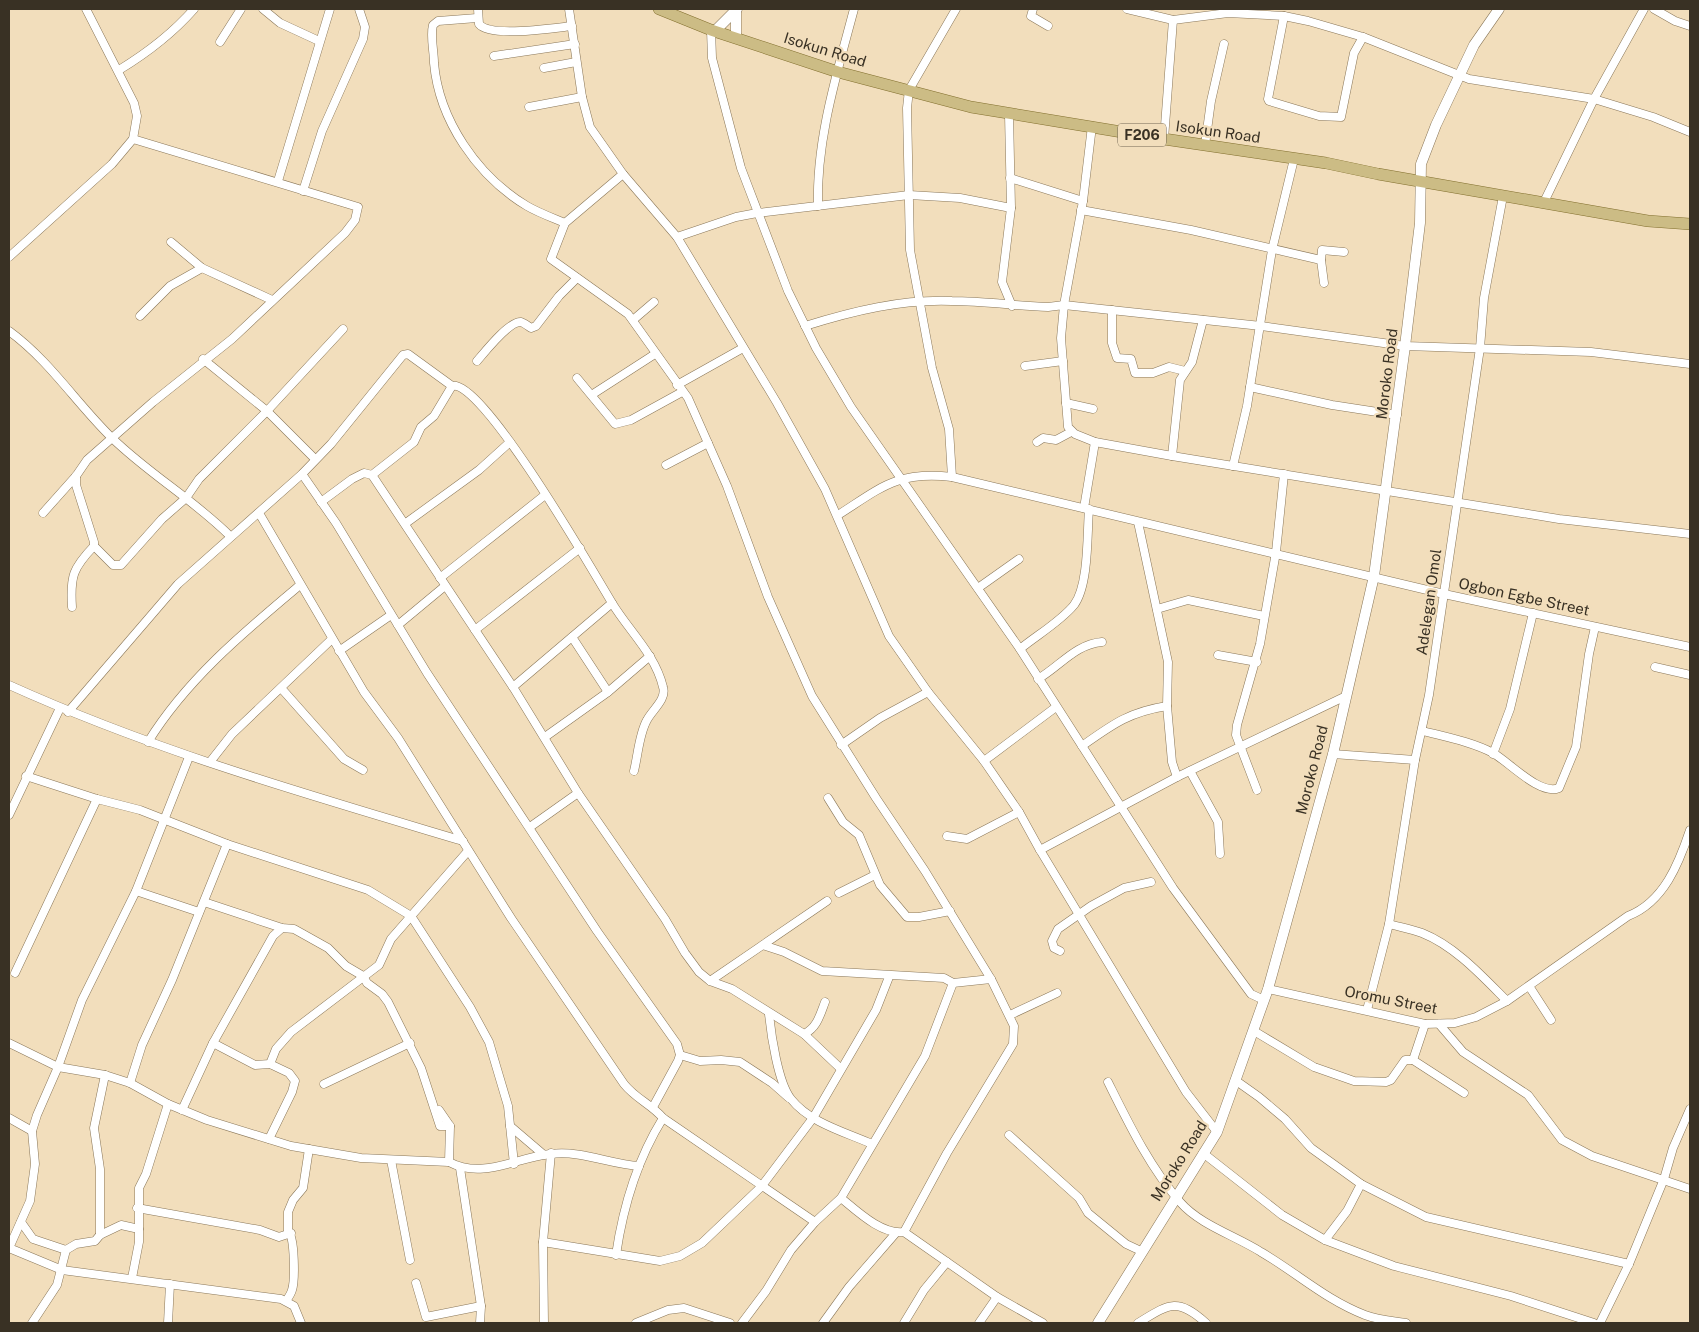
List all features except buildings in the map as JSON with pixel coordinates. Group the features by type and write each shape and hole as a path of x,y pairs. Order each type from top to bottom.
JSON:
{"main road":[{"name":"Isokun Road","path":"659,9 713,31 838,72 1009,114 1294,159 1635,218 1690,224"}],"street":[{"path":"11,252 112,164 133,139 137,116 134,103 119,70 86,9"},
{"path":"119,70 142,57 194,9"},
{"path":"220,42 241,9"},
{"path":"263,9 280,23 319,41"},
{"path":"278,181 330,9"},
{"path":"303,191 322,132 363,39 365,27 359,9"},
{"path":"478,9 479,24 486,29 523,31 572,26"},
{"path":"569,9 582,97 590,127 623,174 677,237 777,403 838,516 889,636 928,692 984,761 1020,812 1040,850 1186,1092 1217,1132"},
{"path":"818,206 817,186 822,143 854,9"},
{"path":"952,477 949,429 932,368 910,250 907,108 909,90 956,9"},
{"path":"1033,9 1031,16 1048,26"},
{"path":"1127,9 1152,12 1173,20 1228,14 1286,14 1362,37 1478,81 1594,99 1652,117 1688,131"},
{"name":"Moroko Road","path":"1100,1323 1140,1251 1217,1132 1268,989 1333,754 1374,576 1406,346 1420,222 1422,164 1426,148 1459,75 1474,45 1498,9"},
{"path":"1544,202 1594,99 1644,9"},
{"path":"1654,9 1675,21 1690,26"},
{"path":"737,10 713,31 712,58 741,168 757,213 805,326 851,406 1020,649 1173,888 1251,994 1264,1000"},
{"path":"736,37 737,10"},
{"path":"1286,14 1268,99 1319,116 1342,117 1354,53 1362,37"},
{"path":"478,18 438,21 433,25 435,73 441,101 453,130 504,189 527,205 565,224"},
{"path":"1164,139 1173,20"},
{"path":"494,56 575,44"},
{"path":"1205,145 1211,101 1224,44"},
{"path":"544,68 576,62"},
{"path":"529,107 582,97"},
{"path":"1009,114 1011,208 1002,282 1012,306"},
{"path":"1092,126 1082,210 1064,305 1063,362 1068,428 1071,432 1094,442 1172,456 1457,500 1597,524 1690,534"},
{"path":"43,512 76,476 81,466 203,360 232,338 345,233 355,220 358,207 303,191 278,181 133,139"},
{"path":"1233,466 1250,387 1272,250 1294,159"},
{"path":"623,174 565,224 551,259 623,309 633,320 688,398 747,537 768,597 812,696 841,744 950,911 991,979 1014,1026 1013,1044 947,1153 904,1232"},
{"path":"1010,178 1083,201"},
{"path":"677,237 736,217 757,213 909,196 960,198 1011,208"},
{"name":"Adelegan Omol","path":"1367,1010 1389,924 1415,760 1423,731 1480,348 1484,298 1503,196"},
{"path":"1082,210 1191,230 1321,260"},
{"path":"171,242 202,268 272,300"},
{"path":"1324,283 1321,260 1322,250 1344,252"},
{"path":"140,316 170,286 202,268"},
{"path":"476,361 502,334 517,323 522,323 531,328 536,326 559,296 577,278"},
{"path":"805,326 848,312 920,301 953,300 1012,306 1048,307 1064,305 1261,326 1406,346 1595,353 1690,364"},
{"path":"633,320 654,302"},
{"path":"1112,310 1112,343 1117,358 1131,359 1135,372 1153,373 1169,367 1185,371"},
{"path":"1172,456 1176,403 1180,380 1195,352 1202,320"},
{"path":"94,546 113,566 121,565 162,519 186,498 199,479 267,411 343,329"},
{"path":"9,331 26,343 53,370 112,438 210,516 230,536"},
{"path":"577,378 593,394 611,421 621,424 743,348"},
{"path":"593,394 656,354"},
{"path":"68,712 153,610 230,536 302,474 341,431 403,355 410,355 452,386 460,387 481,405 532,472 612,603 650,656 664,688 664,695 644,726 634,771"},
{"path":"203,360 267,411 315,459"},
{"path":"1025,366 1063,362"},
{"path":"372,476 414,442 421,426 434,416 452,386"},
{"path":"1250,387 1396,415"},
{"path":"1066,403 1093,410"},
{"path":"1037,442 1043,438 1056,440 1071,432"},
{"path":"406,523 479,470 510,442"},
{"path":"1020,649 1068,610 1078,598 1085,562 1086,509 1094,442"},
{"path":"666,465 708,443"},
{"path":"321,502 352,479 364,473 372,476 406,523 445,586 476,630 545,737 578,793 665,919 685,953 699,972 710,981 722,985 804,1034 840,1068"},
{"path":"302,474 351,545 427,673 530,827 596,931 677,1044 680,1055 653,1107"},
{"path":"1256,790 1236,735 1238,716 1257,662 1276,552 1284,474"},
{"name":"Ogbon Egbe Street","path":"902,477 935,475 952,477 1138,522 1276,552 1444,594 1690,647"},
{"path":"72,606 72,575 81,560 94,546 94,536 76,485 76,476"},
{"path":"838,516 885,485 902,477"},
{"path":"440,578 545,494"},
{"path":"259,513 364,692 398,738 462,841 615,1073 635,1097 653,1107 663,1118 761,1187 815,1222"},
{"path":"1138,522 1168,662 1167,706 1172,762 1177,777"},
{"path":"476,630 580,548"},
{"path":"978,588 1020,558"},
{"path":"148,742 162,719 209,665 300,585"},
{"path":"398,625 445,586"},
{"path":"1157,609 1188,600 1264,616"},
{"path":"512,687 612,603"},
{"path":"1493,754 1510,709 1534,613"},
{"path":"339,651 391,615"},
{"path":"1423,731 1454,739 1493,754 1526,777 1550,790 1559,788 1576,747 1589,654 1595,627"},
{"path":"572,637 608,692"},
{"path":"210,762 232,734 332,639"},
{"path":"1038,679 1054,670 1079,648 1092,642 1102,642"},
{"path":"1218,655 1257,662"},
{"path":"545,737 608,692 650,656"},
{"path":"1655,667 1690,675"},
{"path":"9,685 68,712 189,757 462,841"},
{"path":"281,688 344,759 363,770"},
{"path":"841,744 880,718 928,692"},
{"path":"1040,850 1177,777 1346,696"},
{"path":"1082,746 1107,728 1136,712 1167,706"},
{"path":"984,761 1056,707"},
{"path":"9,815 60,708"},
{"path":"1333,754 1415,760"},
{"path":"189,757 136,891 82,1000 32,1131 34,1164 30,1201 9,1248 62,1270 132,1278 286,1301 296,1309 301,1323"},
{"path":"1190,771 1218,822 1220,854"},
{"path":"26,776 97,799 117,803 227,844 368,890 381,896 411,916 484,1029 503,1087 514,1164"},
{"path":"530,827 578,793"},
{"path":"828,798 843,822 859,836 875,875 887,895 907,917 919,917 950,911"},
{"path":"15,973 97,799"},
{"path":"947,836 967,839 1020,812"},
{"name":"Oromu Street","path":"1268,989 1425,1024 1455,1023 1476,1017 1507,1001 1628,916 1641,911 1669,880 1676,868 1690,830"},
{"path":"130,1083 142,1045 172,980 227,844"},
{"path":"270,1064 276,1049 291,1032 379,965 391,939 468,850"},
{"path":"839,894 875,875"},
{"path":"1060,951 1054,948 1053,934 1079,914 1124,888 1150,882"},
{"path":"136,891 199,912"},
{"path":"710,981 827,901"},
{"path":"204,902 282,928 294,929 328,948 346,966 363,976 371,987 386,998 410,1043 432,1096 440,1126 443,1128 450,1126 449,1162"},
{"path":"266,923 273,936"},
{"path":"1389,924 1423,934 1441,944 1470,966 1507,1001"},
{"path":"182,1110 213,1043 273,936 282,928"},
{"path":"763,945 784,952 822,971 889,977 944,978 953,983 991,979"},
{"path":"720,974 722,985"},
{"path":"543,1242 660,1261 680,1256 702,1243 761,1187 813,1118 840,1068 853,1052 876,1010 889,977"},
{"path":"742,1323 766,1291 791,1250 815,1222 841,1198 925,1056 953,983"},
{"path":"1529,986 1552,1020"},
{"path":"1010,1015 1057,993"},
{"path":"804,1034 811,1031 818,1021 825,1002"},
{"path":"769,1014 777,1063 790,1099"},
{"path":"1413,1060 1425,1024"},
{"path":"1439,1024 1463,1052 1528,1095 1558,1137 1592,1156 1690,1189"},
{"path":"1254,1031 1314,1068 1354,1081 1386,1082 1391,1080 1405,1060 1413,1060 1464,1093"},
{"path":"213,1043 255,1065 270,1064 289,1073 295,1080 292,1092 269,1139"},
{"path":"324,1084 410,1043"},
{"path":"9,1044 58,1067 105,1075 130,1083 182,1110 231,1128 309,1150 391,1160 449,1162 460,1168 491,1168 514,1164 548,1154 591,1156 614,1164 639,1166"},
{"path":"680,1055 700,1061 722,1060 740,1062 772,1083 813,1118 872,1144"},
{"path":"100,1235 100,1169 94,1128 105,1075"},
{"path":"1235,1080 1285,1119 1311,1148 1361,1184 1426,1217 1629,1264"},
{"path":"1108,1082 1146,1157 1159,1177 1180,1202 1201,1218 1263,1252 1336,1302 1367,1316 1406,1323"},
{"path":"132,1278 139,1242 139,1188 146,1174 168,1104"},
{"path":"1600,1323 1629,1264 1664,1179 1673,1148 1690,1109"},
{"path":"9,1118 32,1131"},
{"path":"616,1255 620,1230 639,1166 649,1141 663,1118"},
{"path":"510,1126 548,1154"},
{"path":"1009,1135 1079,1198 1088,1213 1126,1244 1140,1251"},
{"path":"286,1301 292,1290 294,1250 291,1234 288,1231 288,1212 293,1200 303,1188 309,1150"},
{"path":"1203,1153 1282,1214 1324,1240 1394,1266 1511,1296 1594,1323"},
{"path":"544,1323 543,1242 548,1154"},
{"path":"391,1160 410,1260"},
{"path":"460,1168 481,1306 480,1323"},
{"path":"1324,1240 1347,1211 1361,1184"},
{"path":"841,1198 864,1217 895,1234"},
{"path":"138,1208 260,1230 279,1237 291,1234"},
{"path":"21,1222 33,1240 66,1250"},
{"path":"32,1323 46,1305 62,1270 66,1250 76,1244 95,1241 100,1235 121,1225 138,1229"},
{"path":"823,1323 849,1288 895,1234 904,1232 997,1297 1043,1323"},
{"path":"904,1323 924,1290 947,1262"},
{"path":"416,1283 426,1317 481,1306"},
{"path":"168,1323 170,1284"},
{"path":"979,1323 997,1297"},
{"path":"1138,1323 1171,1306 1180,1305 1188,1308 1206,1323"},
{"path":"636,1323 668,1310 684,1308 730,1323"}]}
